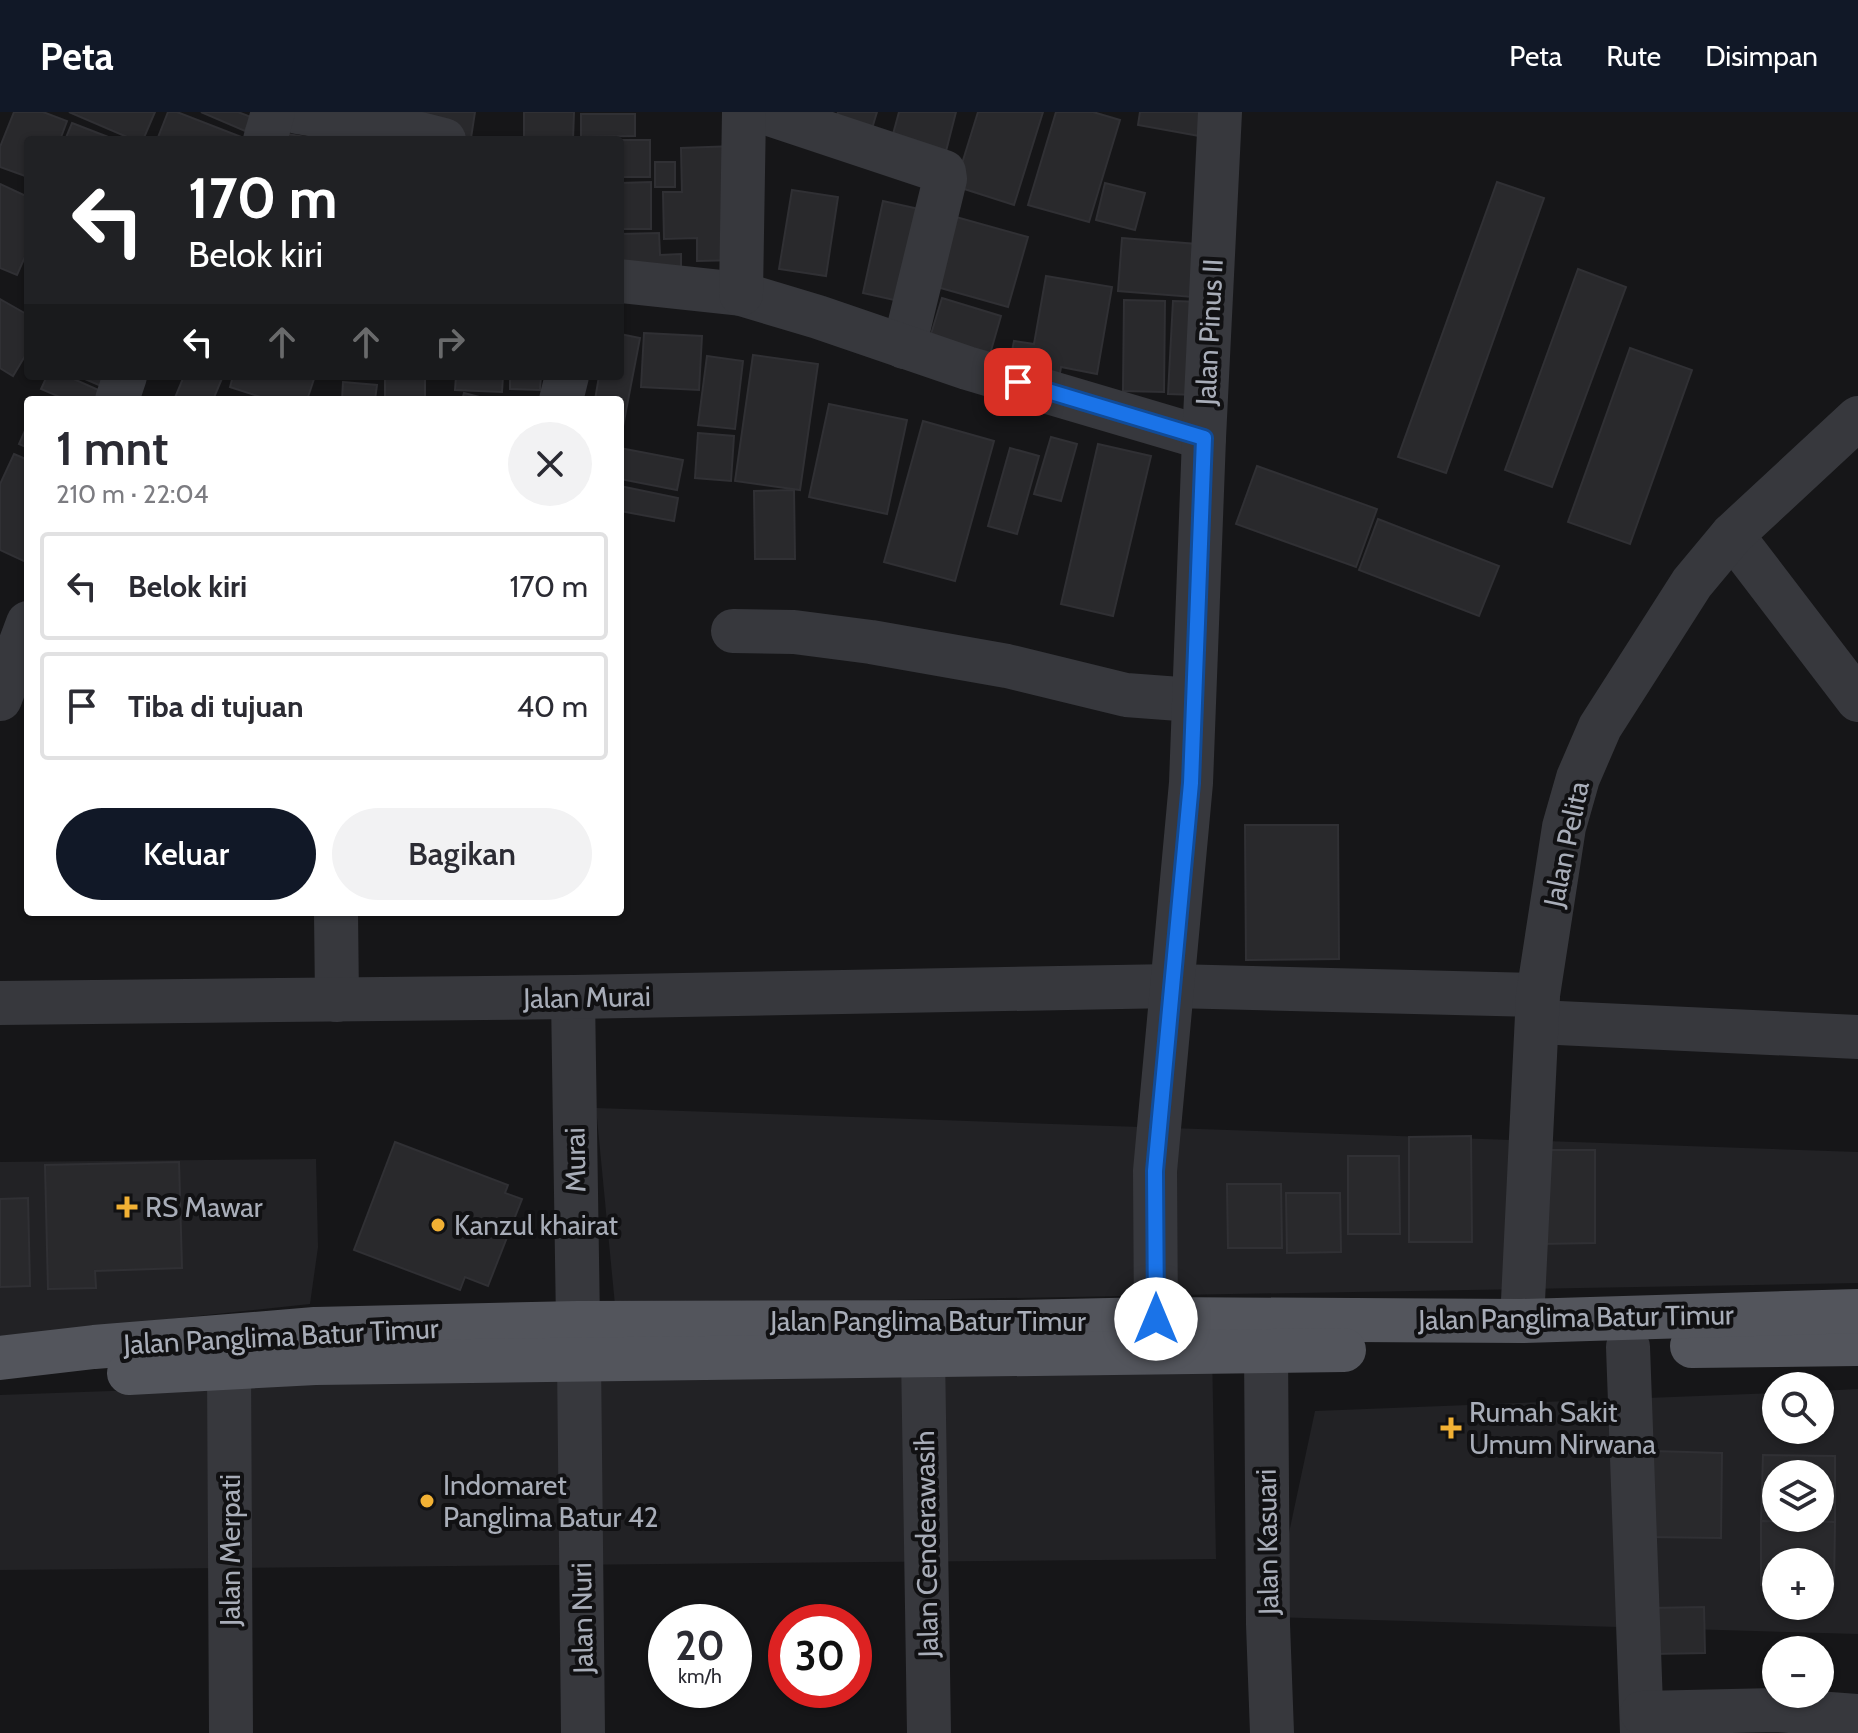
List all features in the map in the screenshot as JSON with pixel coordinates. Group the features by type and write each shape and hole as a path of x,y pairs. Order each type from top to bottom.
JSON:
{"main road":[{"name":"Jalan Panglima Batur Timur","path":"0,1358 315,1329 578,1341 813,1339 1015,1322 1156,1319 1522,1321 1858,1311"},
{"name":"Jalan Panglima Batur Timur","path":"813,1339 923,1354 1858,1344"},
{"name":"Jalan Panglima Batur Timur","path":"0,1385 109,1374 315,1363 578,1341"}],"street":[{"path":"266,136 273,112"},
{"path":"298,112 428,136"},
{"path":"741,294 744,112"},
{"path":"763,112 944,172 945,179 904,347"},
{"name":"Jalan Pinus II","path":"1156,1319 1155,1171 1191,783 1220,112"},
{"path":"624,281 741,294 1204,438"},
{"name":"Jalan Pelita","path":"1522,1321 1537,1009 1564,827 1578,778 1600,727 1692,583 1732,535 1858,418"},
{"path":"1732,535 1858,700"},
{"path":"733,631 794,632 871,642 1007,666 1126,695 1193,700"},
{"path":"10,675 24,635"},
{"path":"336,916 337,1000"},
{"name":"Jalan Murai","path":"0,1003 1173,986 1537,1009 1858,1037"},
{"name":"Murai","path":"573,997 578,1341"},
{"name":"Jalan Nuri","path":"578,1341 583,1733"},
{"path":"1628,1347 1642,1723 1762,1722 1858,1716"},
{"name":"Jalan Kasuari","path":"1266,1350 1272,1733"},
{"name":"Jalan Cenderawasih","path":"923,1354 929,1733"},
{"name":"Jalan Merpati","path":"229,1368 231,1733"}],"shaded area":[{"path":"596,1108 1858,1152 1858,1283 615,1305"},
{"path":"316,1159 318,1247 310,1304 0,1337 0,1162"},
{"path":"1212,1351 1216,1559 0,1570 0,1395"},
{"path":"1858,1389 1858,1634 1271,1617 1315,1411 1762,1394 1762,1444 1834,1444 1834,1390"}],"building":[{"path":"14,112 43,112 67,121 61,136 24,136 24,176 0,167 0,147"},
{"path":"69,112 155,112 145,136 125,136"},
{"path":"168,112 177,112 239,136 159,136"},
{"path":"201,112 238,112 251,117 245,131"},
{"path":"406,112 475,112 471,136 422,131"},
{"path":"524,112 574,112 573,136 524,136"},
{"path":"838,112 877,112 870,135 834,126"},
{"path":"899,112 956,112 943,163 889,149"},
{"path":"978,112 1043,112 1014,205 955,186"},
{"path":"1056,112 1093,112 1120,120 1089,222 1028,205"},
{"path":"1140,112 1209,112 1205,137 1138,125"},
{"path":"581,114 635,114 635,136 581,136"},
{"path":"72,123 106,136 67,136"},
{"path":"270,131 299,136 269,136"},
{"path":"624,140 650,140 650,177 624,177"},
{"path":"735,146 738,260 697,261 697,238 664,239 663,192 682,192 681,148"},
{"path":"655,162 675,162 675,187 655,187"},
{"path":"651,182 651,229 624,229 624,183"},
{"path":"1497,182 1544,198 1446,473 1398,457"},
{"path":"1105,183 1145,193 1135,230 1096,220"},
{"path":"0,184 24,195 24,259 17,275 0,268"},
{"path":"792,190 838,197 826,276 779,269"},
{"path":"883,201 928,211 908,303 863,293"},
{"path":"956,217 1028,237 1008,307 937,287"},
{"path":"659,233 660,255 681,254 681,270 624,271 624,234"},
{"path":"1122,238 1197,244 1193,297 1118,291"},
{"path":"1578,269 1626,287 1552,487 1505,470"},
{"path":"1046,276 1112,287 1097,374 1061,367 1058,385 1007,376 1014,341 1034,344"},
{"path":"942,298 1001,316 988,361 928,344"},
{"path":"0,299 24,313 24,358 13,376 0,368"},
{"path":"1124,300 1165,301 1164,392 1123,391"},
{"path":"1173,301 1202,302 1197,395 1168,394"},
{"path":"644,333 702,336 699,390 641,387"},
{"path":"624,335 640,338 624,421 624,396 596,396 598,380 624,380"},
{"path":"1630,348 1692,370 1630,544 1568,522"},
{"path":"753,355 818,364 800,490 735,481"},
{"path":"707,356 743,361 735,429 698,425"},
{"path":"45,380 76,380 112,396 58,396 41,389"},
{"path":"87,380 120,380 115,392"},
{"path":"182,380 221,380 215,396 176,396"},
{"path":"232,380 314,380 308,396 258,396 230,387"},
{"path":"385,380 425,380 425,396 385,396"},
{"path":"456,380 503,380 502,392 455,390"},
{"path":"510,380 541,380 540,390 510,389"},
{"path":"343,382 377,385 376,396 342,396"},
{"path":"829,404 907,420 887,514 809,497"},
{"path":"923,421 994,441 955,581 884,562"},
{"path":"698,433 734,436 731,481 695,478"},
{"path":"1051,437 1077,444 1061,501 1034,494"},
{"path":"1098,444 1151,456 1113,616 1061,604"},
{"path":"1010,448 1039,456 1017,534 988,526"},
{"path":"624,449 683,460 677,490 624,480"},
{"path":"14,454 24,458 24,561 0,550 0,484"},
{"path":"1257,466 1377,509 1356,567 1236,524"},
{"path":"624,487 678,498 674,521 624,512"},
{"path":"794,490 795,559 755,559 754,491"},
{"path":"1378,519 1499,566 1479,616 1359,570"},
{"path":"1245,825 1338,825 1339,959 1246,960"},
{"path":"1471,1136 1472,1242 1409,1242 1409,1137"},
{"name":"Kanzul khairat","path":"395,1142 508,1185 505,1193 522,1199 488,1286 465,1277 460,1290 354,1250"},
{"path":"1538,1150 1595,1150 1595,1243 1539,1244"},
{"path":"1348,1156 1399,1156 1400,1234 1348,1234"},
{"path":"179,1162 182,1268 95,1271 96,1288 48,1289 45,1165"},
{"path":"1227,1184 1281,1184 1282,1248 1228,1248"},
{"path":"1286,1193 1340,1193 1341,1252 1287,1253"},
{"path":"28,1198 30,1286 0,1287 0,1199"},
{"path":"1652,1451 1722,1453 1721,1538 1650,1537"},
{"path":"1763,1455 1835,1456 1835,1522 1834,1460 1763,1460"},
{"path":"1761,1521 1762,1532 1834,1532 1835,1522 1834,1586 1834,1548 1762,1548 1761,1585"},
{"path":"1704,1607 1705,1653 1652,1654 1651,1608"}],"place":[{"name":"RS Mawar","path":"127,1207"},
{"name":"Kanzul khairat","path":"438,1225"},
{"name":"Rumah Sakit Umum Nirwana","path":"1451,1428"},
{"name":"Indomaret Panglima Batur 42","path":"427,1501"}],"route":[{"path":"1018,382 1204,438 1191,783 1155,1171 1156,1319"}]}
